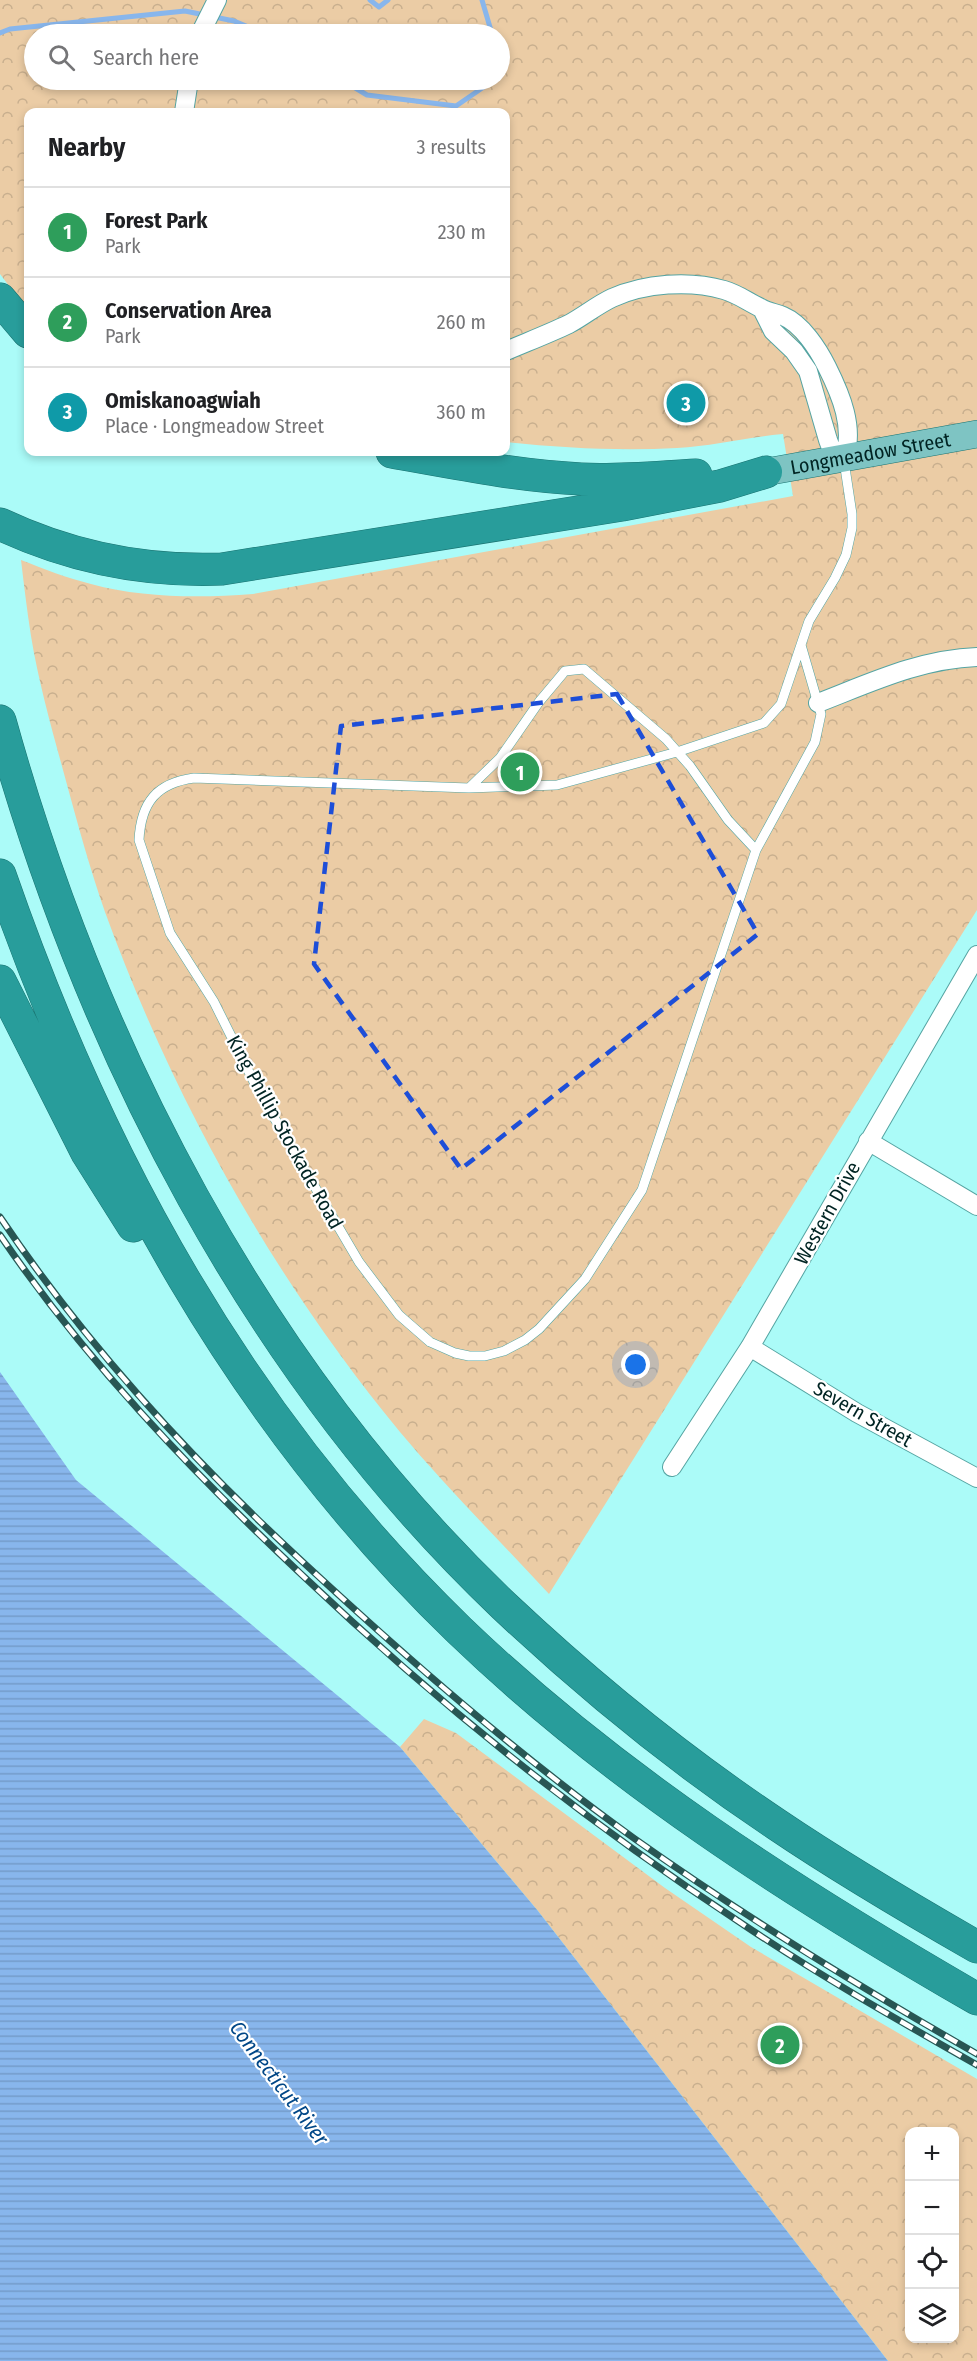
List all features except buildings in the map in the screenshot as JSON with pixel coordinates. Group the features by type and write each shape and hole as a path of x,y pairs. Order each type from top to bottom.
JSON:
{"highway":[{"path":"0,299 24,327"},
{"path":"416,456 512,472 584,479 766,472"},
{"path":"0,524 34,539 79,554 136,566 176,570 222,569 622,506 720,486 766,472"},
{"path":"0,721 20,791 64,919 110,1034 144,1105 176,1166 245,1284 283,1341 366,1454 412,1510 502,1604 660,1739 775,1824 977,1947"},
{"path":"0,875 45,994 100,1121 164,1247 199,1307 238,1366 321,1479 412,1583 461,1631 511,1677 619,1766 722,1841 838,1916 977,1999"},
{"path":"0,981 105,1184 150,1249 199,1307"}],"main road":[{"name":"Longmeadow Street","path":"766,472 977,434"}],"street":[{"path":"205,24 217,0"},
{"path":"185,108 187,90"},
{"path":"510,349 560,328 614,297 650,287 683,284 712,287 740,296 762,309 785,317 808,338 822,356 847,422 849,442 844,459"},
{"path":"818,704 911,667 948,659 977,657"},
{"name":"Western Drive","path":"672,1467 750,1347 977,955"},
{"path":"868,1141 977,1206"},
{"name":"Severn Street","path":"750,1347 857,1413 977,1478"}],"lane":[{"name":"King Phillip Stockade Road","path":"801,645 821,714 815,742 756,850 642,1190 585,1279 539,1329 525,1340 504,1351 477,1356 455,1353 430,1342 399,1315 353,1252 259,1092 214,1002 170,933 140,840 144,812 151,798 160,790 182,780 207,778 469,788 557,785 677,752 764,723 781,704 808,621 842,567 849,541 852,514 844,459"},
{"path":"469,788 500,758 539,702 565,671 584,669 666,739 690,766 728,820 756,850"}],"highlighted area":[{"path":"617,694 758,934 461,1169 314,964 341,726"}],"green space":[{"path":"0,0 977,0 977,910 549,1594 418,1453 354,1373 310,1312 269,1249 230,1184 195,1118 132,982 94,880 42,691 31,636 21,560 82,582 130,592 192,596 253,594 793,496 783,434 690,447 655,449 591,448 510,442 510,108 24,108 24,306 0,274"},
{"path":"424,1719 456,1733 665,1888 751,1947 977,2079 977,2361 888,2361 538,1911 400,1747"}],"water":[{"name":"Connecticut River","path":"0,1372 76,1480 400,1747 538,1911 888,2361 0,2361"}],"waterway":[{"path":"370,0 379,7 388,0"},
{"path":"482,0 489,24"},
{"path":"59,24 185,11 241,24"},
{"path":"0,33 24,28"},
{"path":"359,90 367,95 456,106 479,90"}],"railway":[{"path":"0,1217 68,1311 142,1400 263,1524 425,1671 549,1774 676,1868 803,1951 977,2054"},
{"path":"0,1235 67,1326 141,1413 260,1535 404,1668 567,1800 680,1882 826,1977 977,2065"}],"place":[{"name":"Omiskanoagwiah","path":"686,403"},
{"name":"Forest Park","path":"520,772"},
{"name":"Conservation Area","path":"780,2045"}]}
